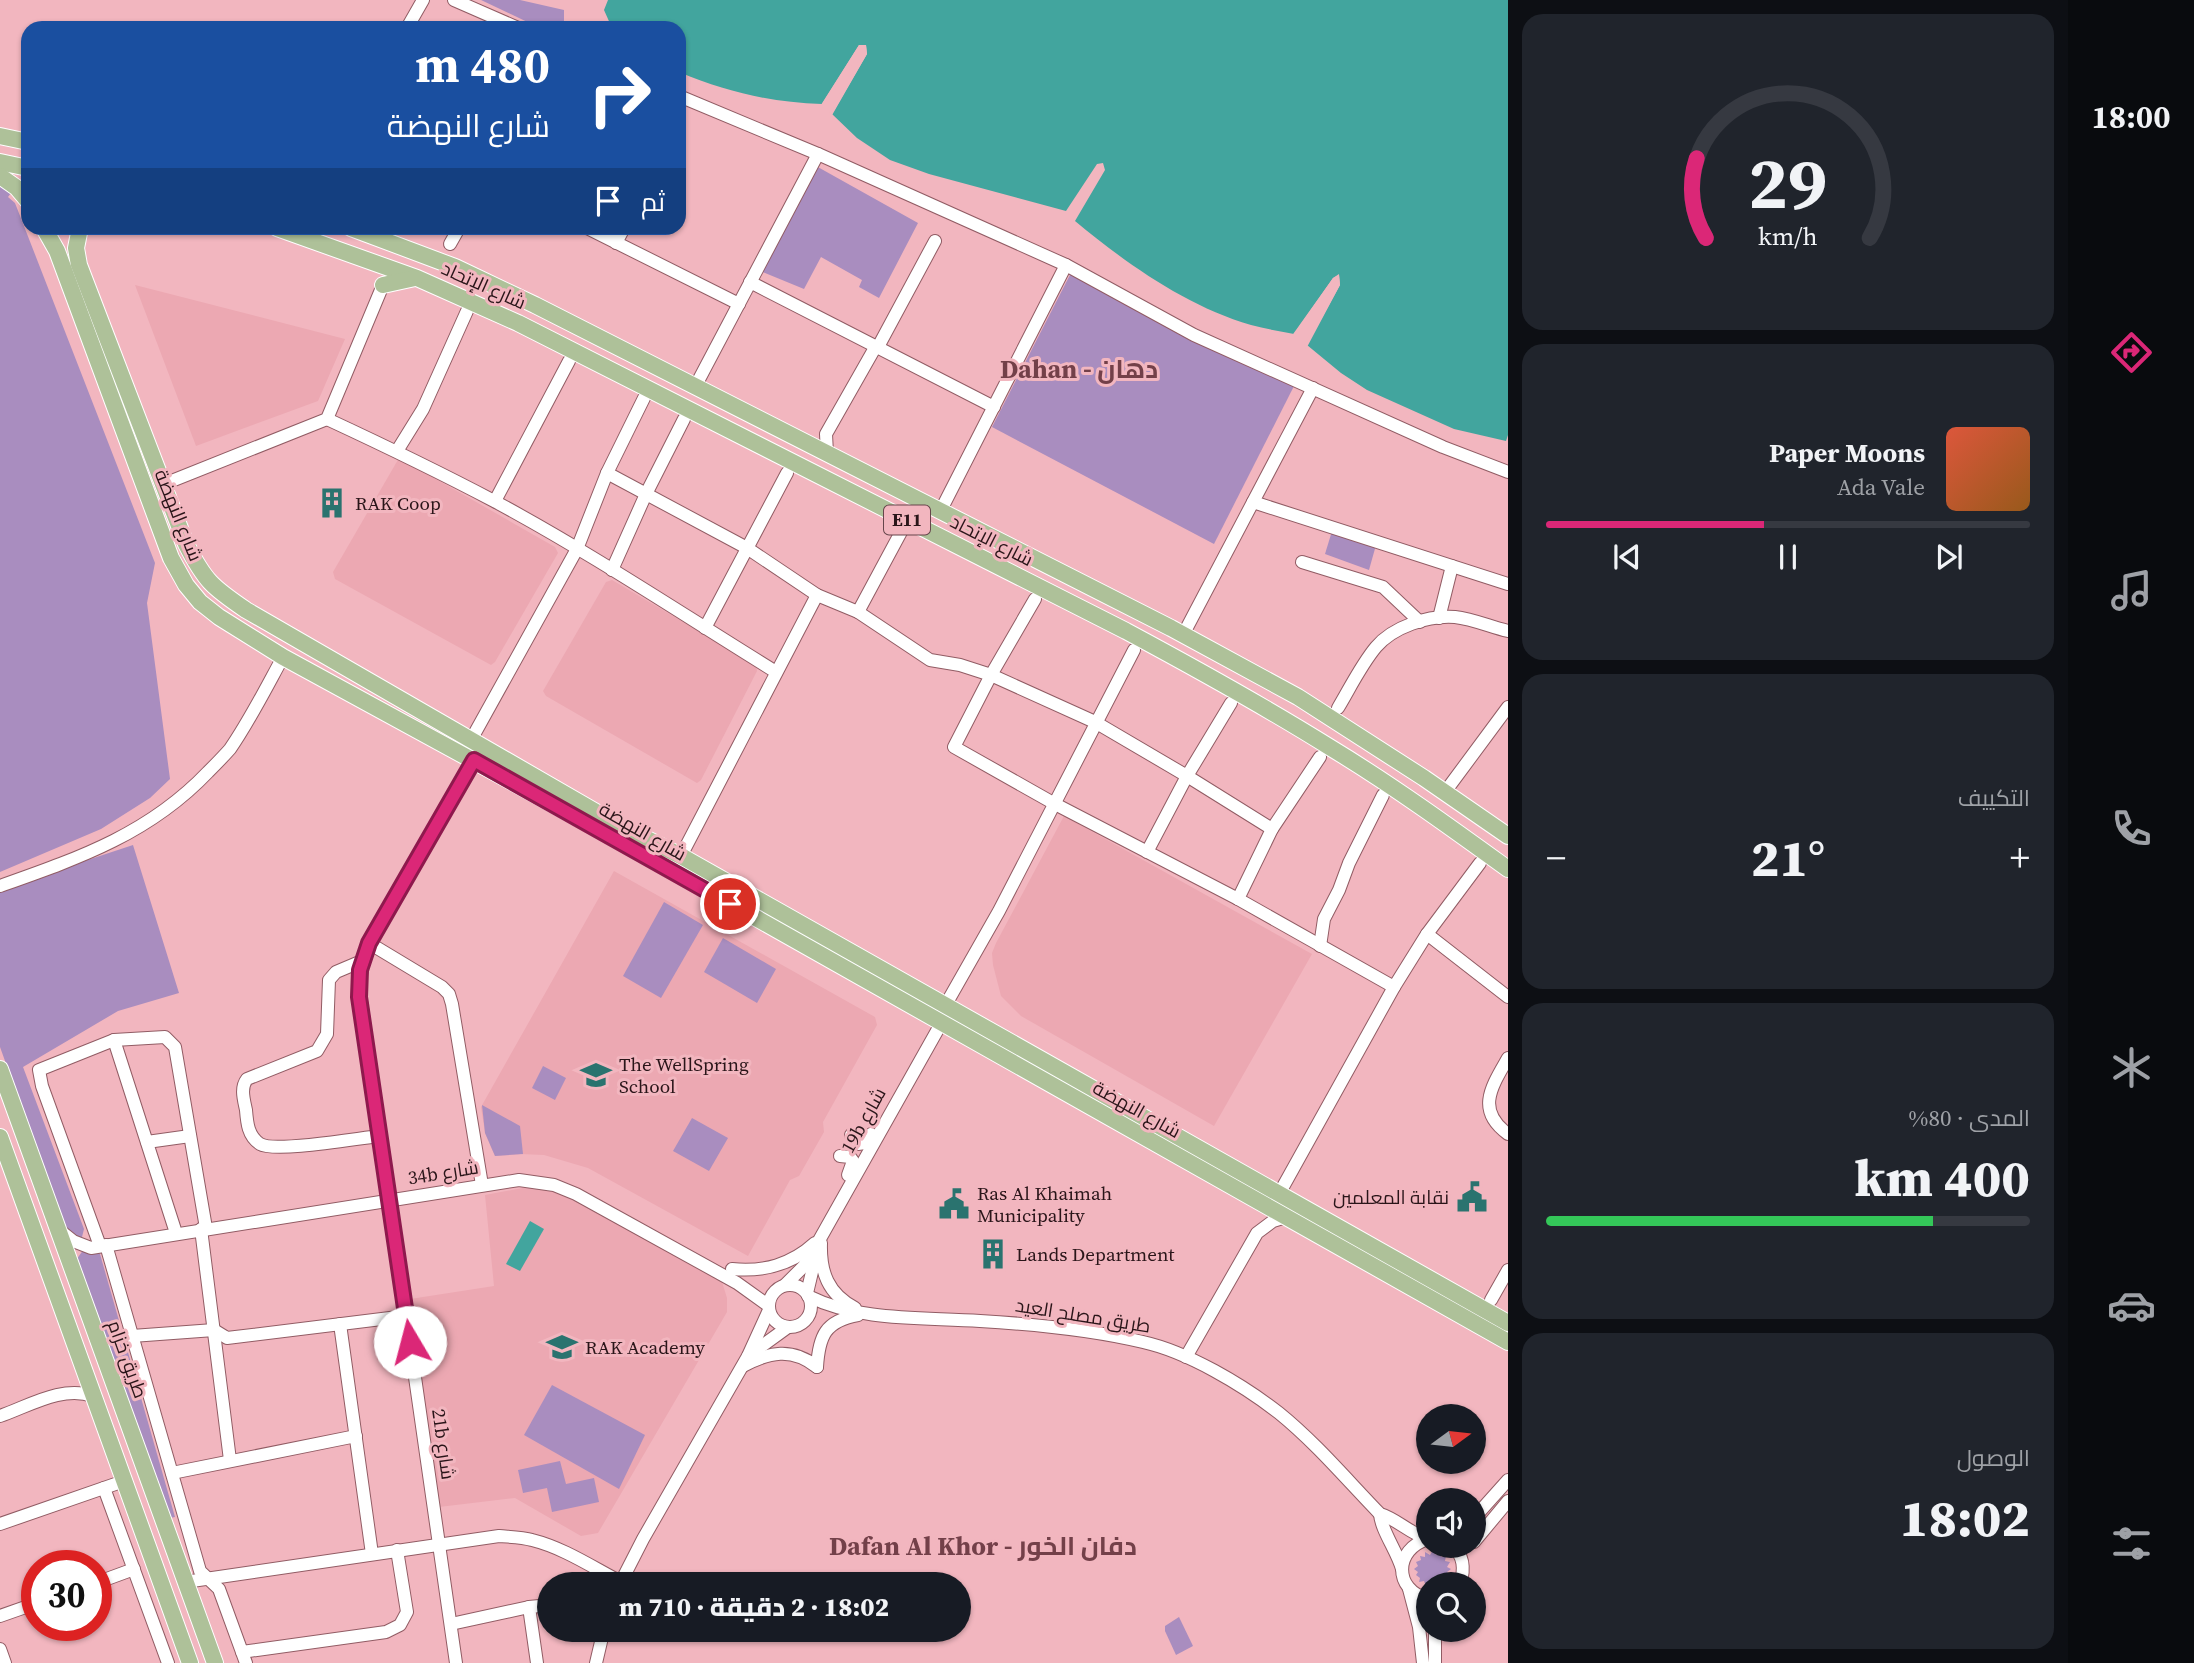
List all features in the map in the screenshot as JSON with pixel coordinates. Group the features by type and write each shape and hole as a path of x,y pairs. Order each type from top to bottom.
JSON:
{"main road":[{"path":"0,136 21,140"},
{"path":"0,162 21,166"},
{"path":"0,176 21,193"},
{"path":"48,235 57,251"},
{"path":"54,235 57,251"},
{"name":"شارع النهضة","path":"79,235 76,248 79,265 186,544 199,570 213,587 256,617 615,823 681,856 944,1014 1096,1111 1508,1342"},
{"name":"شارع الإتحاد","path":"297,235 417,278 518,323 634,381 685,415 1126,631 1219,681 1332,748 1432,814 1508,869"},
{"name":"شارع الإتحاد","path":"370,235 455,267 535,304 1183,635 1298,697 1508,836"},
{"name":"شارع النهضة","path":"57,251 171,558 186,585 219,617 283,657 575,816 845,970 944,1014 1123,1104 1508,1323"},
{"path":"383,285 417,278"},
{"path":"634,381 630,374 633,367 652,365"},
{"path":"575,816 575,808 580,806 615,823"},
{"name":"طريق خزام","path":"0,1069 214,1661"},
{"path":"1096,1111 1117,1112 1122,1109 1123,1104"},
{"path":"0,1138 190,1663"},
{"path":"63,1316 69,1308 77,1312 104,1385 127,1416"},
{"path":"167,1601 183,1618 198,1657 214,1661"}],"street":[{"path":"411,21 423,0"},
{"path":"454,0 502,21"},
{"path":"686,99 818,154 1066,265 1194,335 1443,447 1508,472"},
{"path":"695,387 818,154"},
{"path":"450,244 455,235"},
{"path":"601,235 739,304"},
{"path":"616,243 620,235"},
{"path":"827,453 826,434 935,241"},
{"path":"940,512 1066,265"},
{"path":"751,282 994,407"},
{"path":"164,484 327,419 383,285"},
{"path":"397,452 423,409 467,312"},
{"path":"495,501 569,361"},
{"path":"1183,635 1313,388"},
{"path":"471,740 577,549 607,473 644,398"},
{"path":"612,570 685,415"},
{"path":"327,419 495,501 776,672"},
{"path":"607,473 747,548 817,595 858,612 930,660 960,665 991,675 1096,722 1272,830"},
{"path":"705,628 787,473"},
{"path":"1253,502 1508,584"},
{"path":"858,612 901,532"},
{"path":"1302,562 1383,587 1420,622"},
{"path":"1439,618 1452,566"},
{"path":"681,856 817,595"},
{"path":"1035,599 991,675 954,747 1055,804 1238,899 1394,987"},
{"path":"1338,708 1375,648 1388,636 1420,622 1439,618 1459,618 1508,631"},
{"name":"19b شارع","path":"783,1286 804,1266 821,1238 999,911 1134,650"},
{"path":"0,886 80,857 126,836 161,815 197,784 228,751 251,717 283,657"},
{"path":"1147,852 1187,776 1231,703"},
{"path":"1445,792 1508,707"},
{"path":"1238,899 1272,830 1320,757"},
{"name":"21b شارع","path":"456,1663 359,997 362,961 369,943 474,760"},
{"path":"1320,946 1324,919 1383,795"},
{"path":"1279,1194 1394,987 1427,934 1480,863"},
{"path":"1427,934 1508,997"},
{"path":"369,943 442,987 449,995 482,1185"},
{"path":"362,961 336,972 329,980 327,1034 317,1051 247,1079 243,1090 248,1127 251,1135 261,1144 279,1148 380,1136"},
{"path":"230,1460 204,1229 175,1047 165,1038 114,1040 41,1067 39,1070 42,1086 132,1336 200,1571 219,1589 244,1658 386,1632 400,1625 407,1612 397,1550"},
{"path":"114,1040 176,1233"},
{"path":"1508,1058 1489,1096 1489,1108 1497,1126 1508,1134"},
{"path":"852,1135 853,1141 858,1144 869,1140 909,1066 918,1062"},
{"path":"147,1142 190,1136"},
{"path":"831,1218 833,1203 853,1167 850,1157 840,1156"},
{"name":"34b شارع","path":"99,1247 519,1180 554,1185 576,1194 737,1283 769,1308"},
{"path":"1254,1199 1259,1213 1257,1233"},
{"path":"1186,1357 1257,1233 1273,1221 1286,1217"},
{"path":"58,1228 73,1241 99,1247"},
{"path":"732,1269 750,1271 776,1266 800,1255 821,1238"},
{"path":"821,1238 822,1270 827,1283 843,1302 868,1313"},
{"name":"19b شارع","path":"808,1294 821,1238"},
{"path":"74,1272 79,1258 99,1247"},
{"path":"1491,1300 1508,1270"},
{"name":"34b شارع","path":"737,1283 760,1287 783,1286"},
{"path":"627,1572 745,1361 774,1293 783,1286 796,1286 808,1294 811,1307 807,1319 799,1326 789,1327 774,1320 769,1308"},
{"name":"طريق مصلح العيد","path":"808,1294 846,1311"},
{"name":"طريق مصلح العيد","path":"807,1319 846,1311 1038,1326 1145,1342 1186,1357 1231,1381 1279,1413 1320,1451 1380,1514 1416,1534"},
{"path":"745,1361 781,1352 806,1358 817,1367 822,1337 829,1327 841,1319 868,1313"},
{"path":"132,1336 214,1330 227,1338 406,1316"},
{"path":"340,1324 372,1554"},
{"path":"745,1361 789,1327"},
{"path":"66,1392 77,1379 81,1363"},
{"path":"0,1416 66,1392 93,1396"},
{"path":"172,1473 356,1436"},
{"path":"0,1524 124,1480"},
{"path":"1486,1505 1508,1480"},
{"path":"104,1488 168,1663"},
{"path":"1486,1527 1508,1501"},
{"name":"طريق مصلح العيد","path":"1380,1514 1382,1526 1396,1549 1409,1588 1419,1627 1423,1663"},
{"path":"162,1521 190,1533"},
{"path":"186,1582 205,1577 499,1536 531,1540 571,1555 601,1572"},
{"path":"1402,1570 1406,1553 1416,1544"},
{"path":"1461,1558 1463,1565"},
{"path":"1462,1572 1466,1558"},
{"path":"112,1571 133,1566"},
{"path":"112,1576 133,1566"},
{"path":"1409,1588 1416,1595"},
{"path":"0,1608 21,1601"},
{"path":"451,1624 537,1606"},
{"path":"529,1607 537,1663"},
{"path":"0,1616 21,1609"},
{"path":"596,1663 601,1642"},
{"path":"1435,1642 1435,1663"},
{"path":"0,1649 5,1663"}],"shaded area":[{"path":"481,0 520,0 564,10 564,21 525,21"},
{"path":"816,166 918,223 879,298 859,287 862,280 821,257 804,289 755,269"},
{"path":"0,184 11,193 8,197 15,203 21,218 21,235 27,235 155,563 147,603 170,779 150,798 101,829 0,872"},
{"path":"1073,269 1294,386 1214,544 992,427"},
{"path":"135,285 345,339 318,401 196,446"},
{"path":"399,458 555,547 558,553 491,665 335,579 333,572"},
{"path":"1332,531 1376,545 1369,570 1325,554"},
{"path":"612,580 756,665 757,671 701,780 697,783 546,696 543,691 606,582"},
{"path":"1064,816 1312,954 1214,1126 1021,1016 1001,996 992,953"},
{"path":"133,845 179,993 118,1011 23,1067 84,1229 82,1237 76,1239 67,1233 0,1047 0,889"},
{"path":"614,871 875,1017 877,1025 823,1122 824,1132 799,1176 790,1180 748,1256 588,1168 544,1155 495,1156 485,1133 481,1107"},
{"path":"664,902 703,925 661,998 623,976"},
{"path":"723,938 776,969 757,1003 704,972"},
{"path":"543,1066 566,1078 555,1100 532,1088"},
{"path":"482,1105 520,1126 523,1154 495,1156 485,1133"},
{"path":"692,1118 728,1138 709,1171 673,1151"},
{"name":"RAK Academy","path":"528,1187 554,1190 722,1282 727,1298 727,1312 598,1533 581,1536 515,1498 439,1507 410,1299 494,1286 485,1195"},
{"path":"84,1249 94,1249 100,1254 175,1517 170,1518 76,1260"},
{"path":"552,1385 645,1435 619,1489 524,1435"},
{"path":"560,1461 566,1484 594,1478 599,1502 552,1512 547,1488 523,1493 518,1470"},
{"path":"1446,1558 1445,1561 1450,1562 1447,1567 1451,1569 1447,1572 1418,1572 1414,1569 1418,1566 1416,1562"},
{"path":"1179,1617 1193,1646 1176,1655 1165,1626"}],"water":[{"path":"608,0 1508,0 1506,441 1454,429 1367,390 1307,345 1340,285 1339,275 1333,278 1294,334 1256,326 1203,307 1136,268 1075,221 1105,170 1103,163 1097,164 1066,211 929,174 890,160 857,138 832,114 867,54 866,45 859,45 822,104 784,101 731,90 686,75 686,21 609,21 604,10"},
{"path":"530,1221 544,1229 520,1271 506,1264"}],"pier":[{"path":"859,45 866,45 867,54 831,117 829,112 863,53 863,48 824,107 819,108"},
{"path":"1339,274 1340,285 1306,349 1304,344 1336,280 1296,336 1291,337 1333,278"}],"place":[{"name":"RAK Coop","path":"332,503"},
{"name":"The WellSpring School","path":"596,1075"},
{"name":"نقابة المعلمين","path":"1472,1197"},
{"name":"Ras Al Khaimah Municipality","path":"954,1204"},
{"name":"Lands Department","path":"993,1254"},
{"name":"RAK Academy","path":"562,1347"}],"district":[{"name":"Dahan - دهان","path":"1079,369"},
{"name":"Dafan Al Khor - دفان الخور","path":"983,1546"}],"route":[{"path":"410,1342 359,997 360,970 376,929 474,760 730,904"}]}
